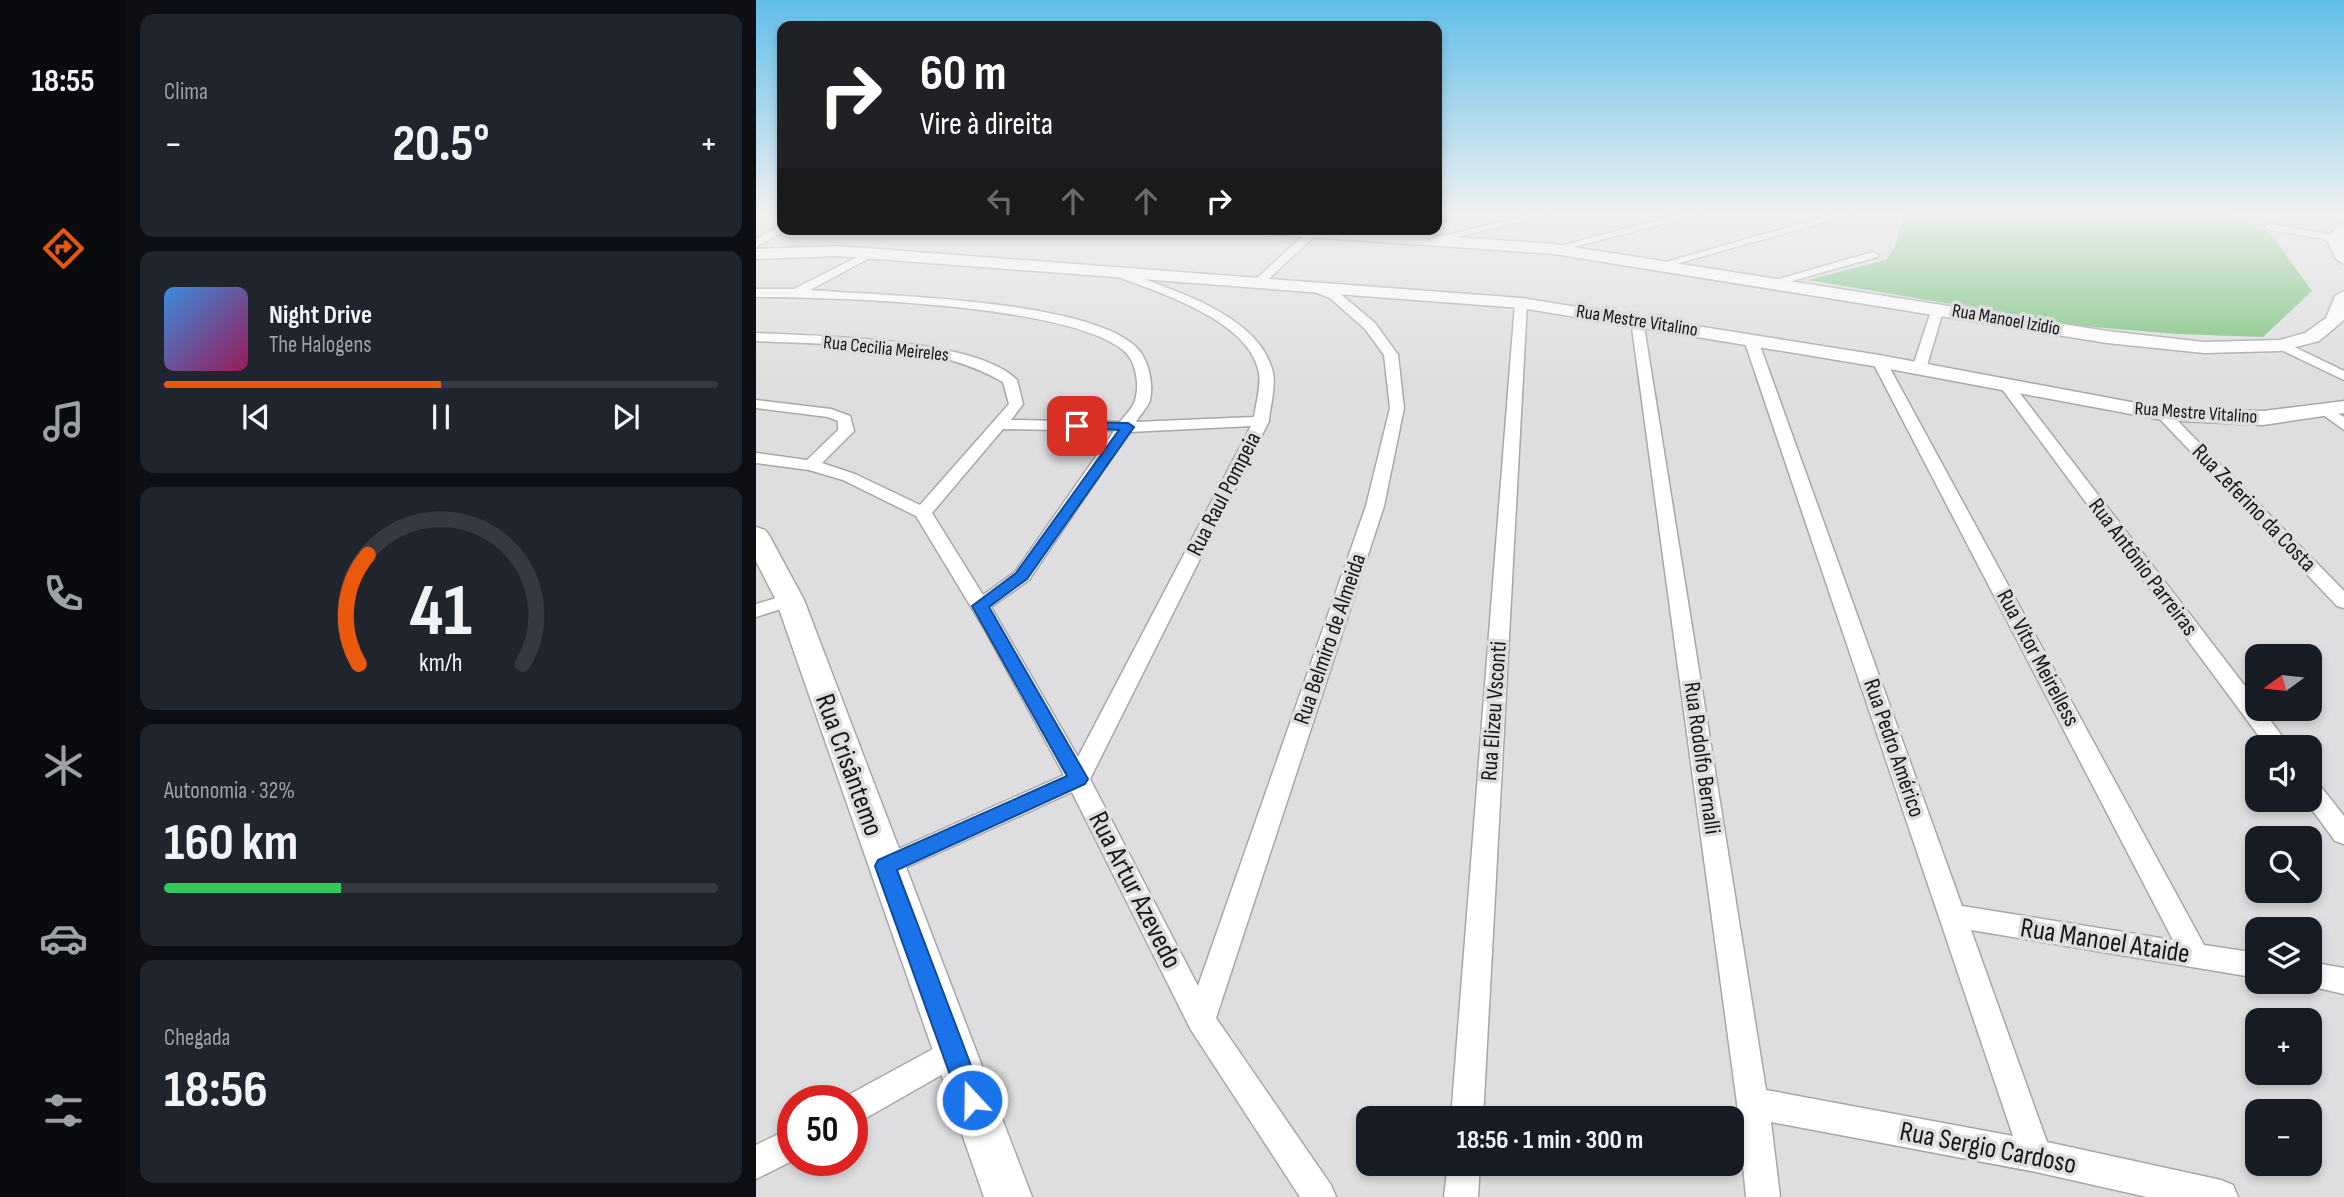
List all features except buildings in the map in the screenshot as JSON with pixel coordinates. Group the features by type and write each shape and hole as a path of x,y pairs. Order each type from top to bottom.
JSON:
{"street":[{"path":"795,293 842,269"},
{"name":"Rua Mestre Vitalino","path":"1072,269 1521,303 1880,361 2163,414 2263,418 2335,409"},
{"path":"1259,282 1275,269"},
{"name":"Rua Manoel Izidio","path":"1685,269 2107,337 2198,346 2284,346 2305,341 2339,317"},
{"path":"1771,283 1823,269"},
{"name":"Rua Raul Pompeia","path":"1078,779 1261,421 1266,372 1256,351 1232,324 1188,300 1114,272"},
{"name":"Rua Belmiro de Almeida","path":"1201,1020 1375,506 1397,408 1391,355 1370,326 1334,295 1310,286"},
{"path":"756,293 795,293 1041,314 1099,330 1129,348 1141,369 1146,386 1142,402 1128,427 1022,576 981,606"},
{"name":"Rua Elizeu Vsconti","path":"1468,1106 1521,303"},
{"path":"1919,369 1938,308"},
{"name":"Rua Rodolfo Bernalli","path":"1637,320 1753,1103 1763,1197"},
{"name":"Rua Cecilia Meireles","path":"756,337 908,348 955,355 996,369 1010,380 1016,404 923,513"},
{"name":"Rua Pedro Américo","path":"1752,340 2036,1156"},
{"path":"2284,346 2344,376"},
{"name":"Rua Vitor Meirelless","path":"1880,361 2196,956"},
{"name":"Rua Antônio Parreiras","path":"2007,386 2270,735"},
{"path":"756,404 831,413 845,419 846,431 811,466"},
{"path":"2335,409 2344,425"},
{"name":"Rua Zeferino da Costa","path":"2163,414 2344,602"},
{"path":"1000,424 1128,427 1261,421"},
{"path":"756,458 811,466 849,477 923,513"},
{"name":"Rua Artur Azevedo","path":"923,513 981,606 1078,779 1201,1020 1319,1197"},
{"name":"Rua Crisântemo","path":"756,534 790,600 896,861 953,1052 1008,1197"},
{"path":"756,611 790,600"},
{"path":"896,861 1078,779"},
{"path":"2334,810 2344,834"},
{"name":"Rua Manoel Ataide","path":"1952,916 2245,964"},
{"path":"2322,977 2344,981"},
{"path":"868,1101 953,1052"},
{"name":"Rua Sergio Cardoso","path":"1753,1103 2036,1156 2221,1197"},
{"path":"756,1163 777,1152"},
{"path":"1461,1197 1463,1176"}],"green space":[{"path":"1851,269 2296,269 2312,291 2263,337 2178,334 2081,326 1808,280"}],"route":[{"path":"972,1100 885,866 1078,779 981,606 1022,576 1128,427 1077,426"}]}
